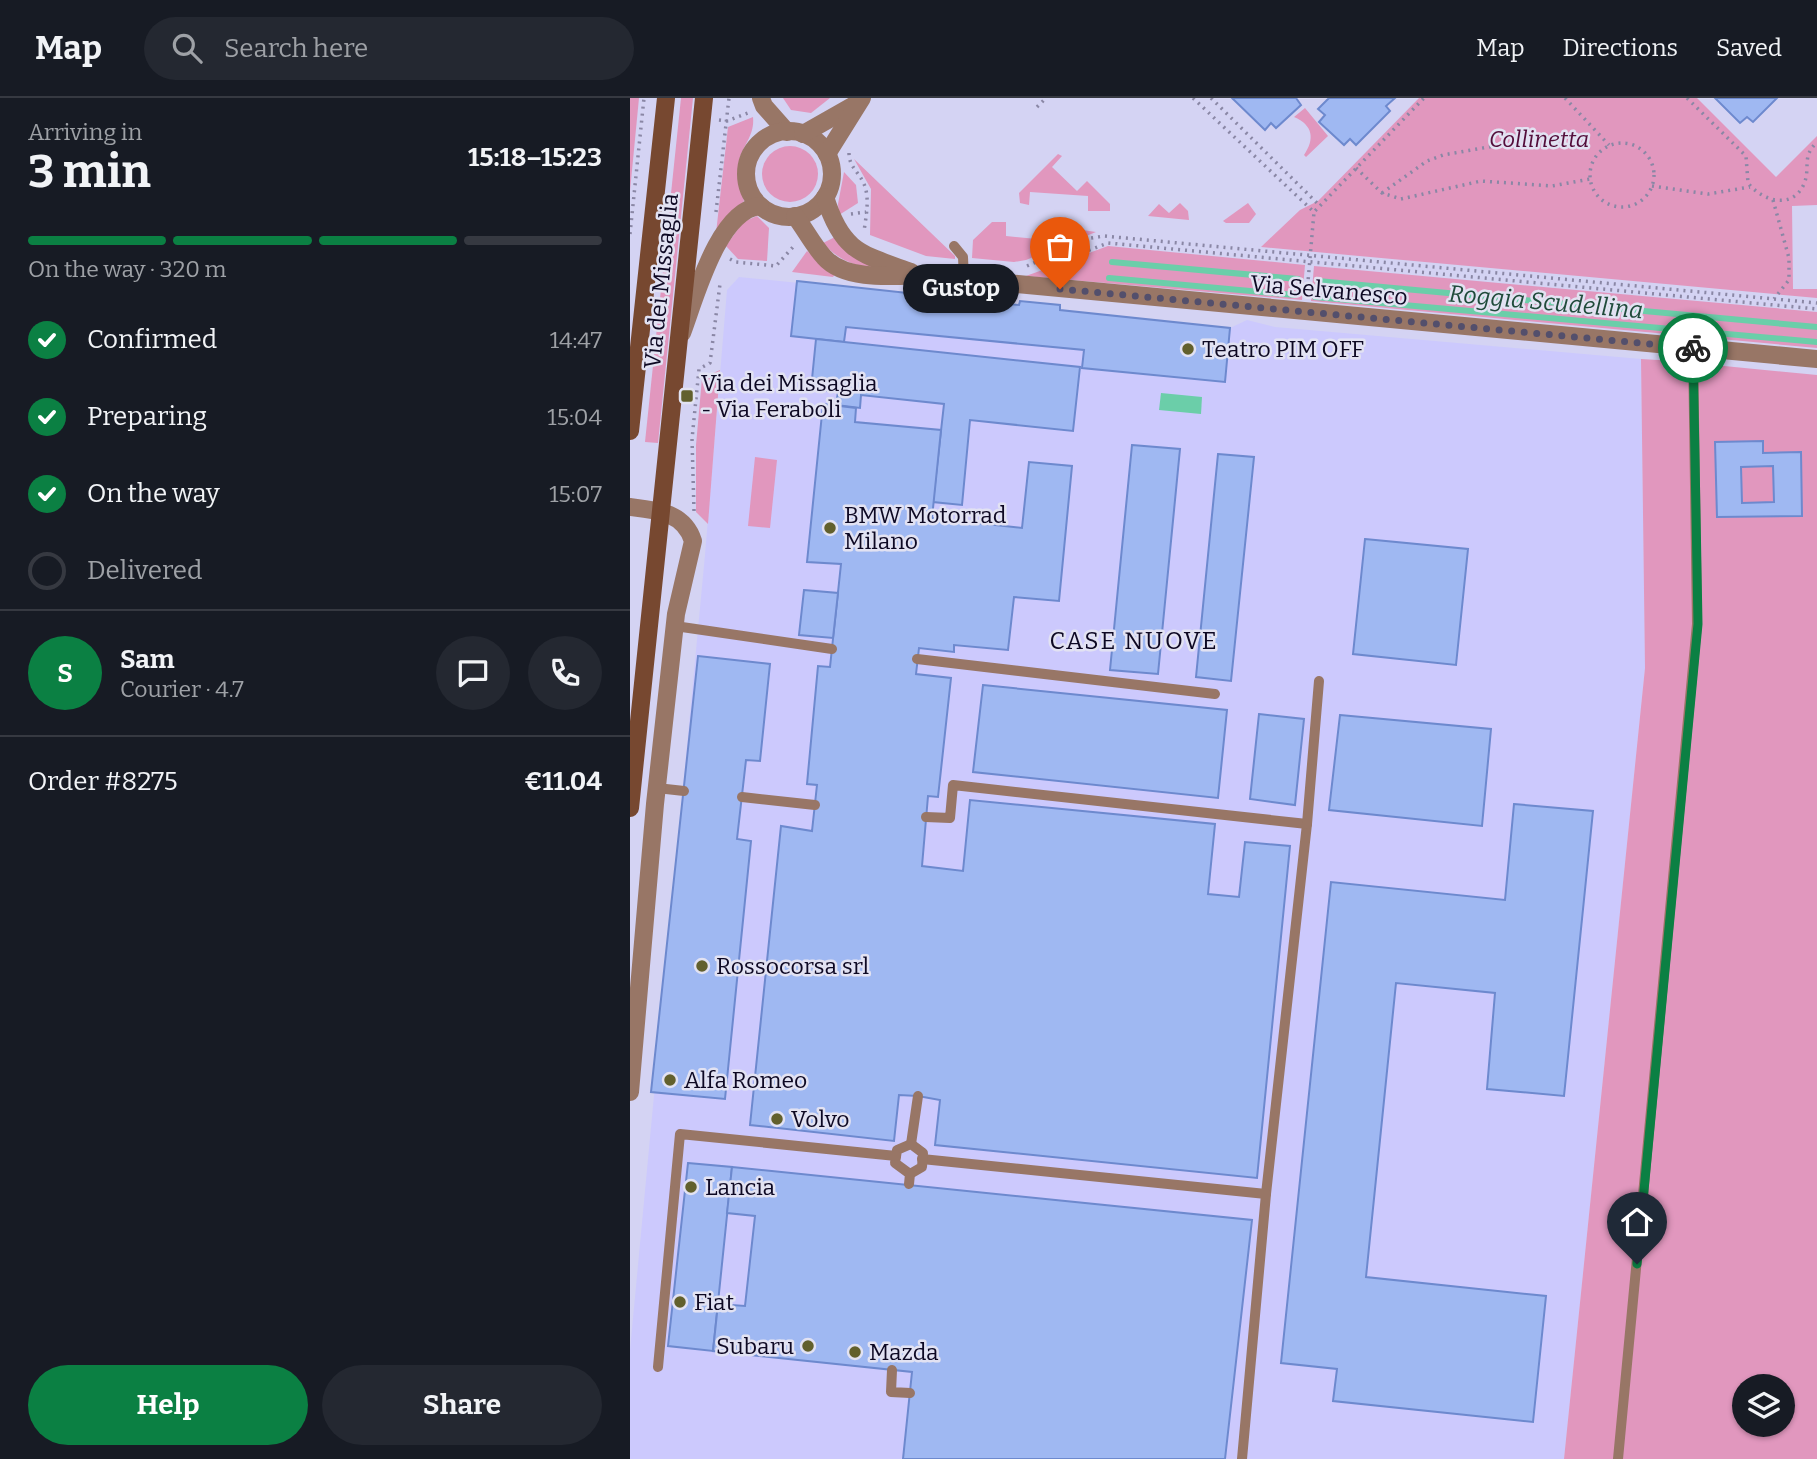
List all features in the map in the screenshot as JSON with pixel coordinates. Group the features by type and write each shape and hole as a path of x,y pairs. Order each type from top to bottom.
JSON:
{"main road":[{"name":"Via dei Missaglia","path":"630,431 666,98"},
{"name":"Via dei Missaglia","path":"630,808 704,98"}],"street":[{"path":"758,106 795,133 817,142 827,154 832,174 825,197 810,211 795,216 774,214 760,206 751,193 746,173 750,157 759,144 772,135 795,133 859,101"},
{"path":"827,154 859,101"},
{"path":"758,106 759,144"},
{"name":"Via Selvanesco","path":"825,197 833,224 847,244 870,257 921,275"},
{"path":"680,340 717,244 742,213 750,207 760,206"},
{"name":"Via Selvanesco","path":"795,216 826,260 845,270 881,276 921,275 1817,359"},
{"path":"630,507 661,510 680,520 693,541 675,626 656,796 630,1092"},
{"path":"630,800 656,796"}],"lane":[{"path":"954,246 963,257 964,279"},
{"path":"1618,1459 1698,624 1693,348"},
{"path":"675,626 832,649"},
{"path":"918,659 1215,694"},
{"path":"1242,1459 1266,1194 1307,824 1319,681"},
{"path":"926,817 950,818 953,785 1307,824"},
{"path":"656,796 684,791"},
{"path":"742,797 815,805"},
{"path":"911,1144 918,1097"},
{"path":"657,1367 680,1134 896,1156"},
{"path":"911,1144 923,1153 922,1167 910,1179 895,1163 897,1150 911,1144"},
{"path":"922,1159 1266,1194"},
{"path":"892,1370 891,1392 910,1394"}],"path":[{"path":"630,234 644,98"},
{"path":"716,217 729,98"},
{"path":"1037,107 1046,98"},
{"path":"1193,98 1314,212"},
{"path":"1212,98 1319,205"},
{"path":"1307,293 1314,212 1424,98"},
{"path":"1565,98 1610,146"},
{"path":"1686,98 1746,156 1748,183 1767,200 1796,194 1804,184 1807,153 1817,142"},
{"path":"718,120 727,121 758,106"},
{"path":"1382,192 1427,161 1443,155 1517,142"},
{"path":"1630,144 1647,155 1654,175 1652,186 1638,203 1617,207 1599,197 1590,178 1595,159 1610,146 1630,144"},
{"path":"850,149 849,161 867,193 865,235"},
{"path":"1356,168 1382,192 1401,199 1481,181 1552,186 1590,178"},
{"path":"1652,186 1708,194 1751,187"},
{"path":"1773,200 1789,258 1789,280 1774,299"},
{"path":"1018,268 1034,264 1091,238 1104,236 1817,303"},
{"path":"727,267 731,260 776,266 797,243"},
{"path":"1036,271 1108,243 1817,309"},
{"path":"694,514 692,439 696,389 699,369 710,363 721,281"}],"shaded area":[{"path":"739,277 1019,305 1020,301 1060,305 1061,310 1230,328 1247,320 1275,327 1641,359 1645,668 1564,1459 630,1459 630,1350 705,555 727,290"},
{"path":"1161,393 1202,397 1201,414 1159,410"}],"green space":[{"path":"630,98 639,98 630,191"},
{"path":"681,98 693,98 658,443 645,442"},
{"path":"783,98 830,98 811,113 791,110"},
{"name":"Collinetta","path":"1419,98 1697,98 1776,177 1817,136 1817,205 1792,206 1793,289 1817,289 1817,298 1261,247 1300,210 1318,201"},
{"path":"1305,108 1328,136 1306,157 1304,155 1310,143 1310,133 1305,124 1294,117"},
{"path":"753,117 751,135 738,166 744,201 716,233 728,127"},
{"path":"790,146 801,148 810,154 816,163 816,185 810,194 801,200 790,202 779,200 770,194 764,185 762,174 764,163 770,154 779,148"},
{"path":"1058,154 1062,156 1052,167 1077,191 1087,181 1110,204 1110,211 1088,211 1088,196 1030,192 1029,205 1020,203 1019,193"},
{"path":"854,159 955,256 955,259 926,256 870,235 871,189"},
{"path":"844,172 856,185 858,203 839,215 838,204"},
{"path":"1180,203 1188,211 1189,220 1148,216 1159,204 1169,213"},
{"path":"1248,203 1256,214 1249,223 1223,221"},
{"path":"757,216 769,228 767,261 738,259 726,246 743,222"},
{"path":"992,222 1006,222 1006,236 1068,242 1069,228 1096,232 1026,260 1014,262 972,258 973,240"},
{"path":"835,237 879,269 855,264 835,254 823,243"},
{"path":"1108,246 1305,265 1302,300 1026,276"},
{"path":"807,251 835,274 833,277 792,272"},
{"path":"1314,266 1817,312 1817,348 1311,301"},
{"path":"1641,359 1675,361 1684,371 1714,372 1714,365 1817,375 1817,1459 1564,1459 1645,668"},
{"path":"720,370 708,524 696,512 696,445 702,378"},
{"path":"755,457 777,460 770,528 748,526"}],"building":[{"path":"1232,98 1296,98 1301,105 1276,128 1271,123 1265,130"},
{"path":"1329,98 1395,98 1386,106 1390,111 1356,145 1350,139 1344,145 1319,122 1325,115 1318,109"},
{"path":"1715,98 1777,98 1753,122 1747,117 1740,123"},
{"path":"797,281 1019,305 1020,301 1060,305 1060,310 1230,328 1225,382 1082,368 1084,350 846,327 844,342 791,336"},
{"path":"816,339 1080,367 1073,431 970,420 962,505 933,502 944,404 861,395 860,408 836,405 838,392 811,389"},
{"path":"823,404 856,408 855,422 941,430 932,518 1022,528 1029,462 1072,466 1059,601 1014,597 1008,650 954,645 954,652 919,648 916,674 951,678 938,797 928,796 922,866 963,871 970,800 1215,824 1208,894 1239,897 1245,842 1290,846 1257,1178 935,1145 940,1100 918,1096 899,1095 894,1141 750,1125 781,826 812,831 817,785 807,784 818,666 830,667 841,564 807,562"},
{"path":"1763,441 1763,453 1801,452 1802,516 1717,517 1715,442","holes":["1773,466 1774,502 1742,503 1741,467"]},
{"path":"1132,445 1180,449 1158,674 1110,670"},
{"path":"1218,454 1254,457 1231,681 1196,677"},
{"path":"1365,539 1468,549 1456,665 1353,654"},
{"path":"804,590 838,593 833,638 799,635"},
{"name":"Rossocorsa srl","path":"698,656 770,664 760,761 746,760 737,839 751,841 725,1099 651,1092"},
{"path":"983,685 1227,710 1218,798 973,772"},
{"path":"1259,714 1304,719 1295,805 1250,799"},
{"path":"1340,715 1491,729 1482,826 1329,810"},
{"path":"1514,804 1593,811 1564,1096 1487,1089 1495,993 1396,983 1366,1277 1546,1296 1533,1422 1333,1401 1337,1369 1281,1363 1331,882 1505,900"},
{"path":"688,1163 732,1167 713,1351 668,1346"},
{"path":"732,1167 1252,1220 1225,1459 903,1459 912,1372 713,1351 718,1304 745,1306 755,1216 727,1213"}],"waterway":[{"name":"Roggia Scudellina","path":"1112,262 1298,279"},
{"path":"1109,278 1295,295"},
{"name":"Roggia Scudellina","path":"1318,281 1817,327"},
{"path":"1315,297 1817,342"}],"way so far":[{"path":"1060,289 1693,348"}],"place":[{"name":"Gustop","path":"1060,289"},
{"name":"Teatro PIM OFF","path":"1188,349"},
{"name":"Via dei Missaglia - Via Feraboli","path":"687,396"},
{"name":"BMW Motorrad Milano","path":"830,528"},
{"name":"Rossocorsa srl","path":"702,966"},
{"name":"Alfa Romeo","path":"670,1080"},
{"name":"Volvo","path":"777,1119"},
{"name":"Lancia","path":"691,1187"},
{"name":"Fiat","path":"680,1302"},
{"name":"Subaru","path":"808,1346"},
{"name":"Mazda","path":"855,1352"}],"district":[{"name":"CASE NUOVE","path":"1134,641"}],"route":[{"path":"1637,1264 1698,624 1693,348"}]}
